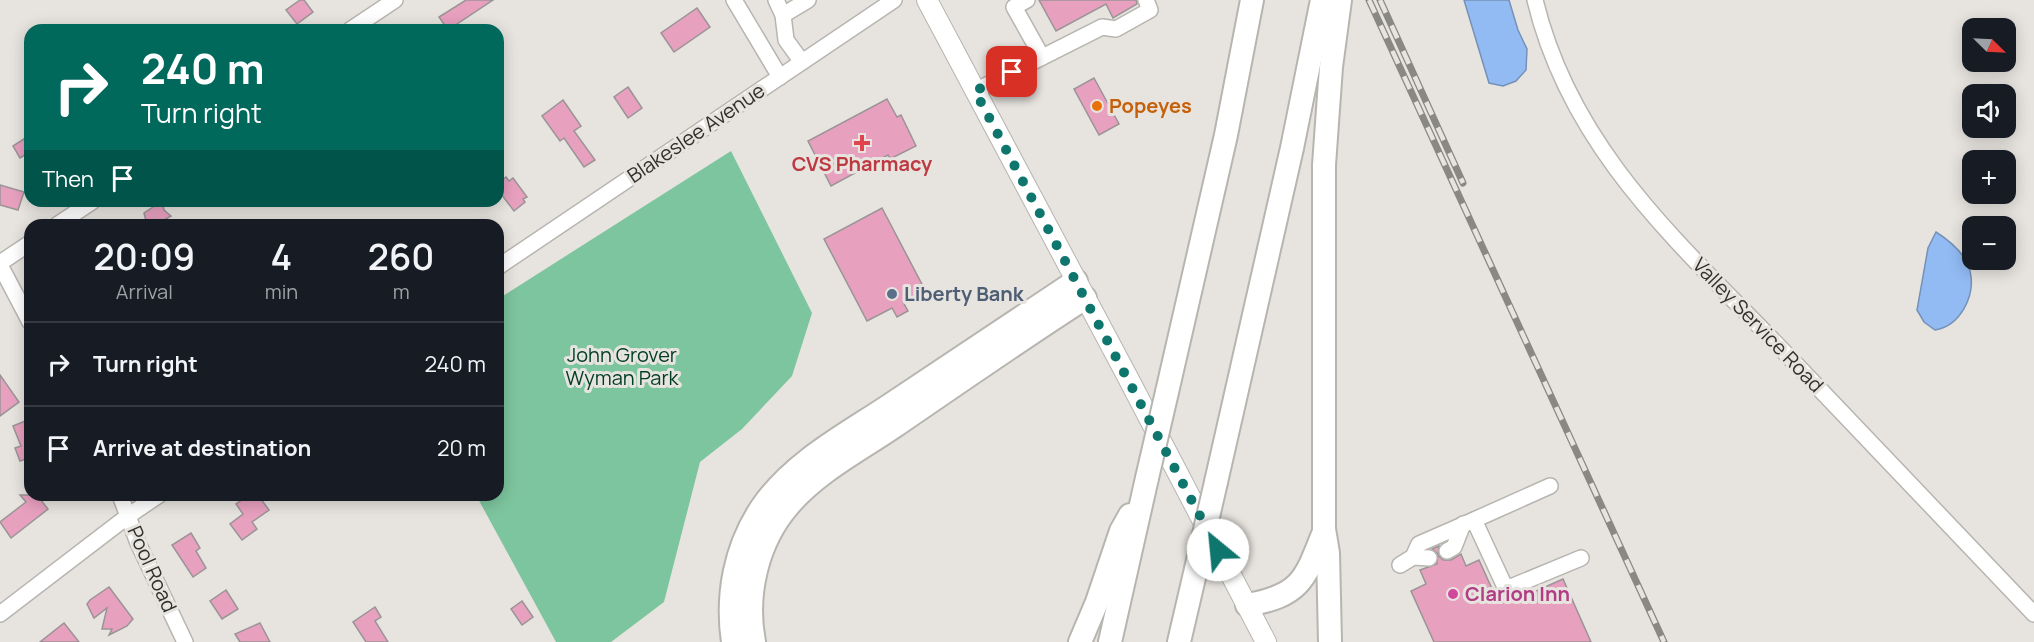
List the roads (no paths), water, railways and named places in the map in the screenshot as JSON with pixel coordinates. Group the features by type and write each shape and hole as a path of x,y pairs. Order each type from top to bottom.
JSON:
{"highway":[{"path":"1110,642 1231,115 1252,0"},
{"path":"1179,642 1292,148 1322,0"},
{"path":"1330,642 1328,554 1324,529 1324,165 1328,102 1340,0"},
{"path":"733,642 731,600 737,559 754,519 783,483 826,448 1080,290"},
{"path":"754,642 751,604 755,572 772,529 789,504 829,470 1080,290"},
{"path":"1080,642 1097,602 1120,531 1146,486"},
{"path":"1247,605 1277,598 1297,585 1311,566 1324,529"}],"main road":[{"path":"927,0 1266,642"}],"street":[{"path":"359,24 395,0"},
{"path":"734,0 780,77"},
{"path":"776,0 783,15 786,40 802,62"},
{"path":"783,15 808,0"},
{"name":"Blakeslee Avenue","path":"504,263 894,0"},
{"path":"975,91 1102,27 1116,29 1150,10 1146,0"},
{"name":"Valley Service Road","path":"1536,0 1549,46 1566,89 1590,132 1631,190 1707,273 2034,614"},
{"path":"1020,3 1042,57"},
{"path":"66,219 84,207"},
{"path":"24,247 0,264 24,310"},
{"path":"1414,560 1419,544 1550,486"},
{"name":"Pool Road","path":"122,501 138,543 185,642"},
{"path":"0,614 150,501"},
{"path":"1447,551 1454,547 1469,522"},
{"path":"1469,522 1506,589 1581,558"}],"water":[{"path":"1464,0 1509,0 1518,30 1527,49 1526,70 1516,81 1503,86 1489,83"},
{"path":"1936,232 1961,254 1962,270 1970,270 1971,281 1968,300 1959,316 1952,323 1935,330 1924,322 1917,310 1928,248"}],"railway":[{"path":"1369,0 1664,642"},
{"path":"1380,0 1463,183"}],"place":[{"name":"Popeyes","path":"1097,106"},
{"name":"CVS Pharmacy","path":"862,143"},
{"name":"Liberty Bank","path":"892,294"},
{"name":"Clarion Inn","path":"1453,594"}],"park label":[{"name":"John Grover Wyman Park","path":"622,366"}]}
